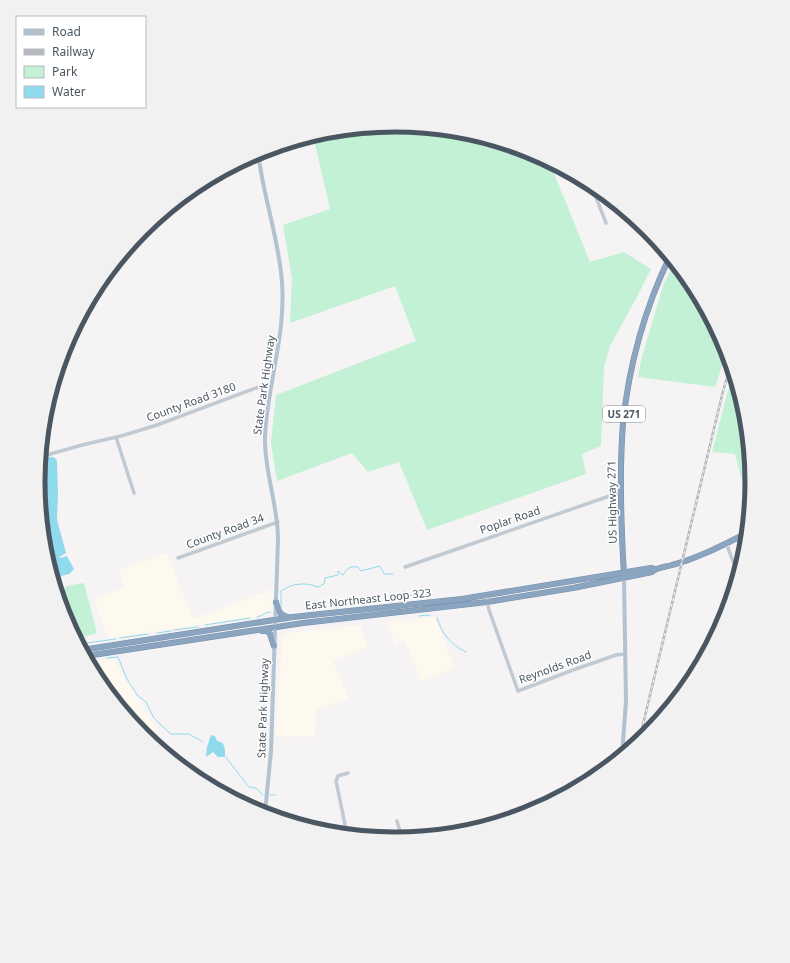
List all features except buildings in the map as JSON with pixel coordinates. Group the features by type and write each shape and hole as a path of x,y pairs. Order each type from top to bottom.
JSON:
{"highway":[{"name":"US Highway 271","path":"624,575 621,492 623,422 633,363 647,313 668,262"},
{"name":"East Northeast Loop 323","path":"88,649 293,617 462,599 572,582 652,572 655,569 689,560 740,536"},
{"name":"East Northeast Loop 323","path":"92,655 275,627 463,606 573,588 624,575"},
{"path":"572,582 573,588"},
{"path":"532,588 533,595"},
{"path":"462,599 463,606"},
{"path":"276,602 280,614 293,617"},
{"path":"408,605 408,612"},
{"path":"330,613 331,620"},
{"path":"222,628 223,635"},
{"path":"253,631 265,631 270,633 274,646"},
{"path":"154,638 155,645"},
{"path":"101,647 102,654"}],"main road":[{"name":"State Park Highway","path":"259,159 263,187 278,251 283,290 282,320 265,428 267,470 278,522 271,751 266,807"},
{"name":"US Highway 271","path":"623,748 626,701 624,575"}],"street":[{"path":"595,194 606,223"},
{"name":"County Road 3180","path":"46,455 157,425 264,385 272,384"},
{"path":"116,437 134,493"},
{"name":"Poplar Road","path":"405,567 621,492"},
{"name":"County Road 34","path":"178,558 278,522"},
{"path":"726,543 735,565"},
{"name":"Reynolds Road","path":"486,595 487,602 518,691 616,655 625,654"},
{"path":"346,828 336,781 338,776 348,773"},
{"path":"397,821 400,832"}],"shaded area":[{"path":"167,553 193,619 273,589 271,611 269,614 264,616 108,638 94,599 125,587 118,570"},
{"path":"435,617 455,668 421,681 405,640 395,644 386,622"},
{"path":"360,625 368,647 333,661 349,698 316,710 315,737 276,736 282,639 287,633"},
{"path":"113,658 157,730 151,732 132,712 117,695 95,661"}],"green space":[{"path":"372,132 418,132 463,138 508,150 552,169 590,262 624,252 651,269 610,346 604,367 601,446 582,454 586,474 427,530 399,462 368,472 352,453 277,481 271,443 276,395 416,341 395,286 290,323 292,278 283,225 330,209 314,141 349,134"},
{"path":"672,267 698,306 709,327 723,362 715,387 638,377 641,360 664,283"},
{"path":"730,382 742,436 745,484 743,485 735,454 712,452"},
{"path":"84,583 97,633 82,637 63,592 66,586"}],"water":[{"path":"46,458 55,458 57,461 57,520 66,553 59,557 67,556 74,569 69,574 58,577 48,527 45,482"},
{"path":"211,735 215,736 217,741 223,744 225,750 224,757 218,757 213,752 206,757 207,747"}],"waterway":[{"path":"281,610 281,591 290,586 308,584 318,587 324,584 325,578 338,575 338,571 343,575 347,569 351,567 358,567 361,571 380,566 384,574 393,574"},
{"path":"404,591 415,598"},
{"path":"257,617 270,612"},
{"path":"419,616 430,616"},
{"path":"205,625 250,618"},
{"path":"437,618 442,629 451,642 466,652"},
{"path":"174,630 198,627"},
{"path":"157,633 171,631"},
{"path":"120,638 148,634"},
{"path":"85,643 116,639"},
{"path":"107,658 118,657 127,679 138,696 146,702 154,718 171,734 189,734 203,742"},
{"path":"224,755 249,787 256,788 263,795"},
{"path":"270,795 275,795"}],"railway":[{"path":"642,729 728,375"}]}
